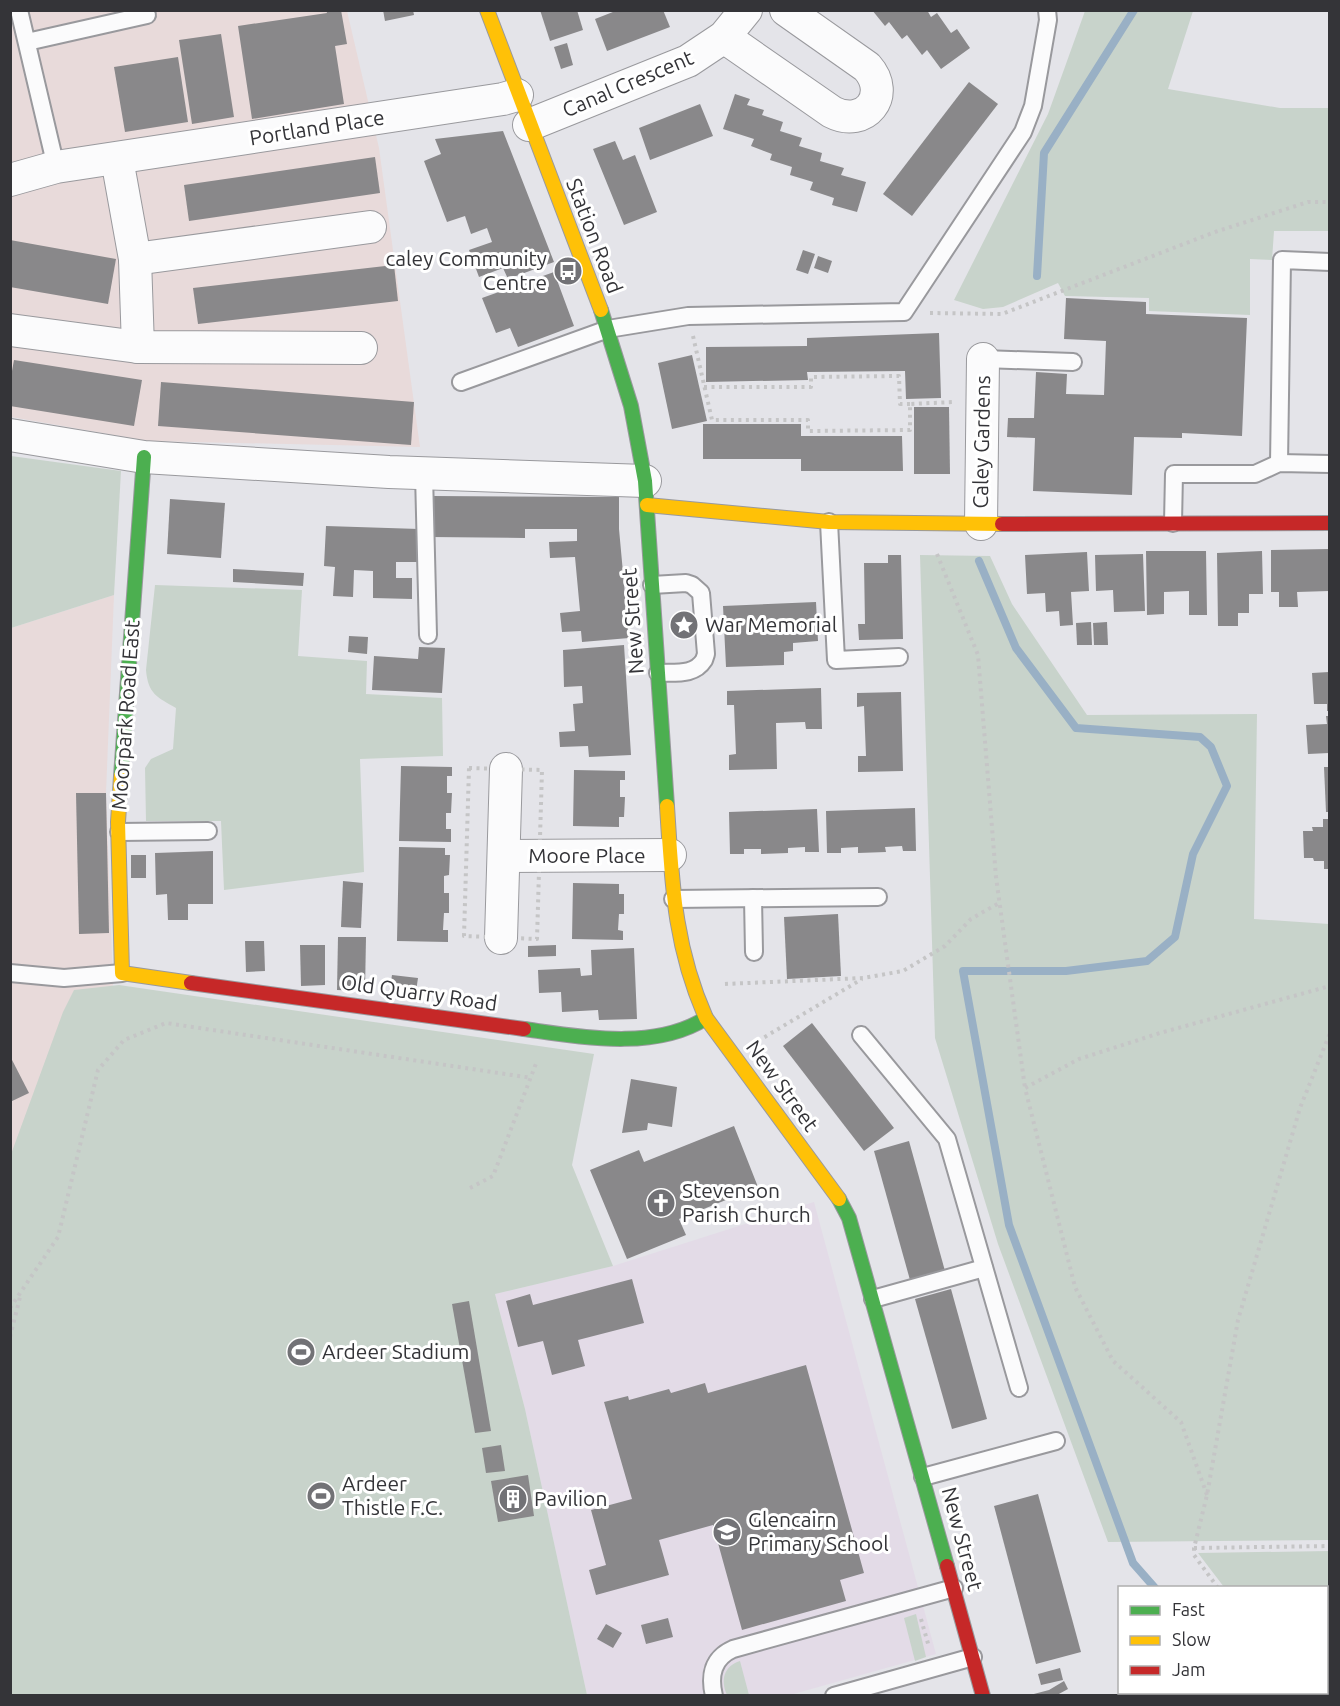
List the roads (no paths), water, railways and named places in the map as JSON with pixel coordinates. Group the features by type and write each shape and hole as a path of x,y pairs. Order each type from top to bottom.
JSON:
{"street":[{"name":"Station Road","path":"487,10 517,95 608,329 631,406 646,493"},
{"name":"Canal Crescent","path":"529,125 688,61 724,37 746,10"},
{"path":"724,37 832,112 847,118 864,113 875,100 877,92 873,74 867,67 786,10"},
{"name":"Portland Place","path":"10,180 56,168 517,95"},
{"path":"117,159 135,260 138,347"},
{"path":"135,260 370,226"},
{"path":"10,330 138,347 361,348"},
{"name":"Caley Gardens","path":"981,524 983,359"},
{"path":"10,435 144,458 424,474 646,493 830,522 1329,523"},
{"name":"Moorpark Road East","path":"122,973 119,832 144,458"},
{"name":"New Street","path":"646,493 673,899 677,933 691,986 706,1018 838,1198 849,1218 983,1695"},
{"name":"Moore Place","path":"501,938 506,770"},
{"name":"Moore Place","path":"504,856 670,855"},
{"name":"Old Quarry Road","path":"122,973 545,1032 624,1039 656,1037 692,1027 706,1018"}],"lane":[{"path":"20,10 56,168"},
{"path":"461,382 608,329 688,316 904,312 1023,132 1033,106 1048,20 1047,10"},
{"path":"27,42 147,15"},
{"path":"1278,463 1282,260 1329,262"},
{"path":"983,359 1073,362"},
{"path":"1173,523 1174,474 1255,474 1278,463 1329,464"},
{"path":"424,474 428,635"},
{"path":"830,522 836,660 899,657"},
{"path":"652,585 686,583 697,588 703,598 704,660 701,666 691,672 658,673"},
{"path":"119,832 208,831"},
{"path":"673,899 878,897"},
{"path":"753,898 754,952"},
{"path":"10,973 64,978 122,973"},
{"path":"861,1035 947,1139 1019,1388"},
{"path":"873,1299 984,1268"},
{"path":"923,1477 1056,1441"},
{"path":"714,1695 712,1674 714,1666 723,1653 954,1588"},
{"path":"834,1695 973,1657"}],"waterway":[{"path":"1037,276 1044,153 1134,10"},
{"path":"979,561 1016,648 1076,728 1200,737 1211,747 1227,786 1193,854 1175,937 1147,961 1066,971 963,971 1009,1225 1133,1563 1153,1586"}],"place":[{"name":"caley Community Centre","path":"568,271"},
{"name":"War Memorial","path":"684,625"},
{"name":"Stevenson Parish Church","path":"661,1203"},
{"name":"Ardeer Stadium","path":"301,1352"},
{"name":"Ardeer Thistle F.C.","path":"321,1496"},
{"name":"Pavilion","path":"513,1499"},
{"name":"Glencairn Primary School","path":"727,1532"}]}
